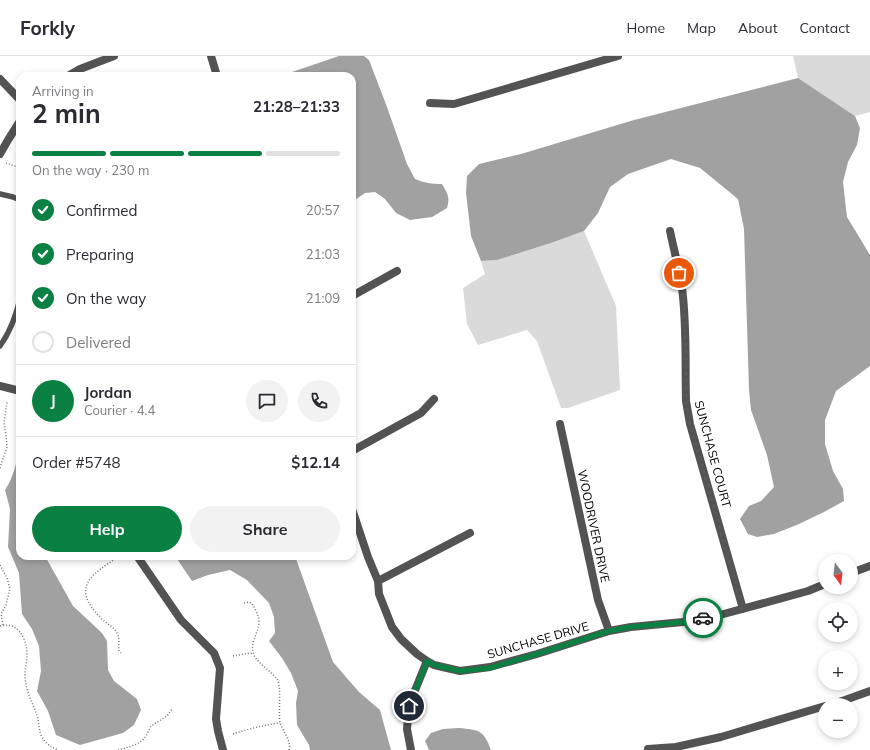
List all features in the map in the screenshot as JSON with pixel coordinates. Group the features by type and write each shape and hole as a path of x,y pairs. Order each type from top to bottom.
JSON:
{"street":[{"path":"75,72 114,56"},
{"path":"211,56 216,72"},
{"path":"430,102 454,104 618,56"},
{"path":"0,79 16,96"},
{"path":"0,154 16,127"},
{"name":"SUNCHASE COURT","path":"670,231 682,288 686,408 743,608"},
{"path":"356,294 397,271"},
{"path":"0,386 16,390"},
{"path":"356,449 421,413 434,399"},
{"name":"WOODRIVER DRIVE","path":"560,424 598,600 609,631"},
{"name":"SUNCHASE DRIVE","path":"356,521 378,581 379,594 392,627 401,639 416,654 434,665 460,671 490,668 609,631 630,627 683,622 720,615 808,591 818,587"},
{"path":"378,581 470,533"},
{"path":"140,560 181,620 214,653 220,668 216,719 223,750"},
{"path":"858,570 870,566"},
{"path":"411,750 407,729 409,706 427,661"},
{"path":"850,698 870,691"},
{"path":"648,749 676,746 721,738 818,708"}],"lane":[{"path":"0,194 16,198"},
{"path":"0,346 7,337 16,313"}],"path":[{"path":"6,163 16,167"},
{"path":"0,468 7,447 4,422 7,402"},
{"path":"113,560 91,577 87,583 85,592 95,612 112,626 118,635 118,649 121,653"},
{"path":"0,565 10,584 6,605 1,614 4,625"},
{"path":"244,603 249,602 252,604 259,618 258,629 252,645 253,653 278,682 280,723 289,743 289,750"},
{"path":"0,626 10,625 16,627 22,636 27,651 25,675 27,691 37,718 39,731 47,743 58,750"},
{"path":"233,656 253,653"},
{"path":"118,750 137,744 144,739 151,726 167,716 172,709"},
{"path":"233,734 280,723"}],"shaded area":[{"path":"339,56 364,56 369,60 407,164 415,179 428,183 442,184 448,196 447,208 432,217 410,220 396,213 385,199 375,192 365,193 356,199 356,72 292,72"},
{"path":"793,56 870,56 870,112 855,116 798,78"},
{"path":"798,78 855,116 860,128 857,145 848,162 843,182 847,217 870,255 870,366 836,391 825,420 825,444 833,471 843,489 844,501 799,524 774,534 757,537 748,534 740,519 749,506 761,501 774,487 767,455 751,410 749,390 744,229 738,199 700,168 671,159 628,174 610,187 598,213 584,231 497,260 481,261 471,236 466,193 467,176 479,164 521,154 634,120"},
{"path":"584,231 616,306 620,390 568,408 561,408 537,341 527,330 478,345 467,324 463,288 485,274 481,261 497,260"},
{"path":"16,463 16,560 47,560 73,606 102,633 107,641 108,670 114,681 137,699 141,710 134,725 123,733 80,745 56,735 48,711 37,691 41,671 39,646 32,629 22,614 19,573 8,547 10,509 5,490 14,472"},
{"path":"178,560 296,560 333,662 359,692 380,710 391,750 310,750 309,745 297,725 296,703 298,691 291,673 269,641 275,633 274,617 269,603 247,580 230,570 208,575 192,581"},
{"path":"443,729 471,729 480,732 486,738 491,750 429,750 425,741 431,733"}],"way so far":[{"path":"679,273 684,312 686,408 743,608 720,615 703,618"}],"route":[{"path":"409,706 427,661 434,665 460,671 490,668 609,631 630,627 683,622 703,618"}]}
